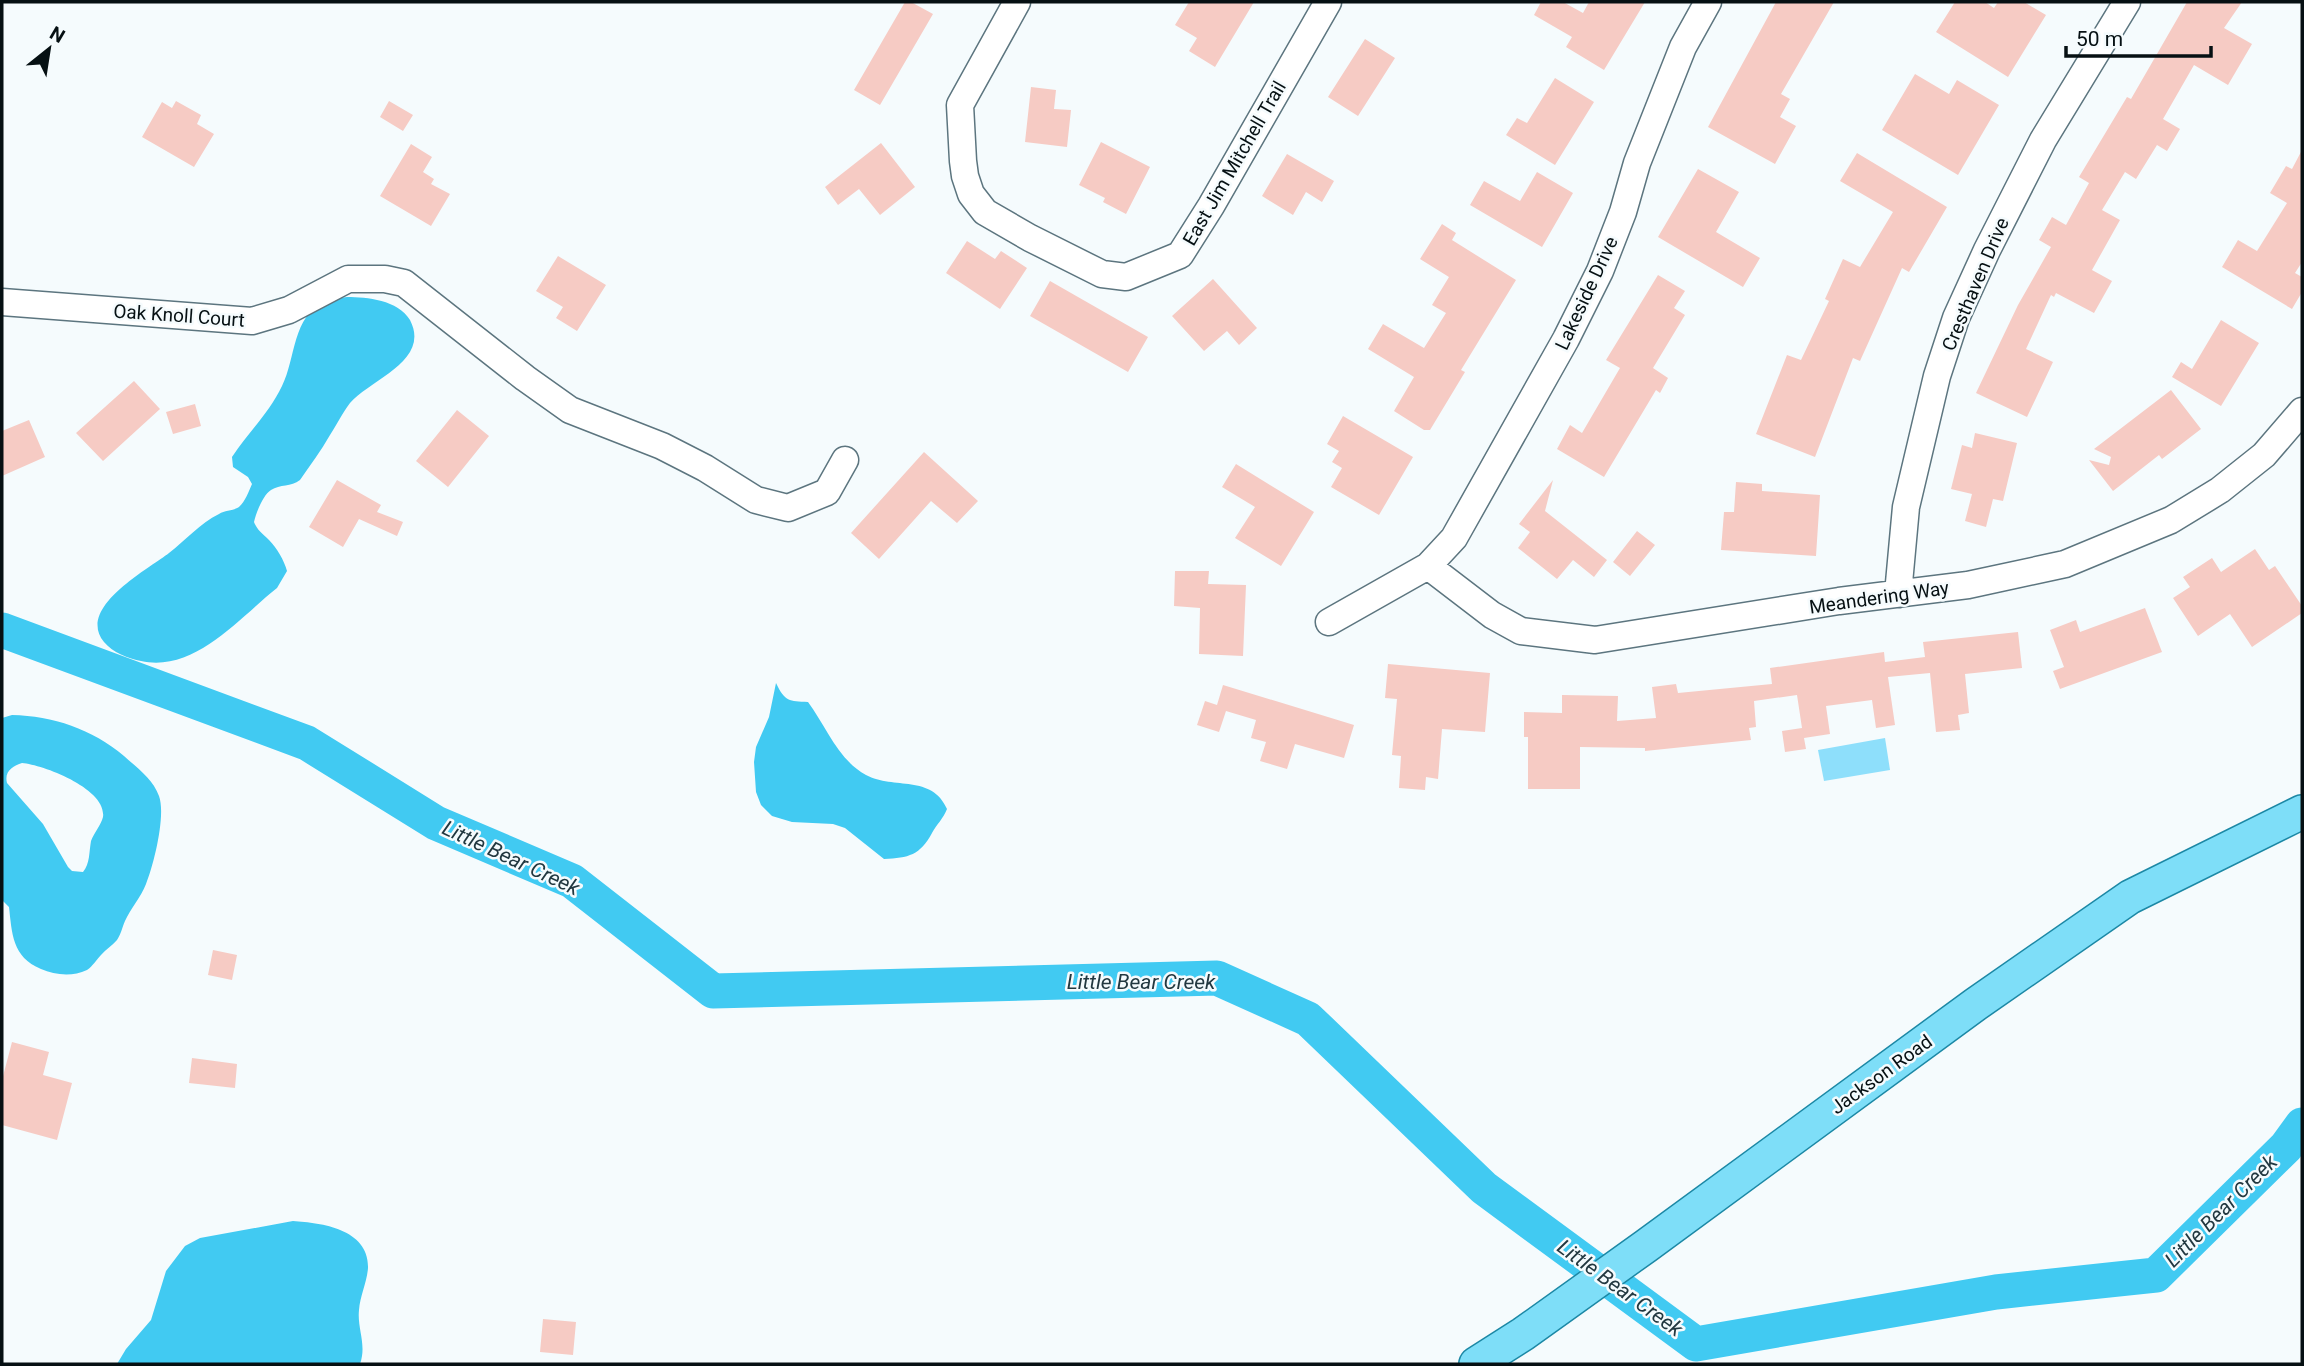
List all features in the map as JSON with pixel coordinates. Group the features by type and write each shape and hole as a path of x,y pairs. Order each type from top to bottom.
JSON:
{"main road":[{"name":"Jackson Road","path":"1476,1364 1646,1246 1976,1004 2130,897 2302,812"}],"street":[{"name":"East Jim Mitchell Trail","path":"1017,2 960,105 963,161 971,194 985,212 1030,237 1102,274 1126,277 1180,255 1328,2"},
{"name":"Lakeside Drive","path":"1329,622 1429,566 1454,538 1566,339 1600,271 1623,212 1637,163 1683,47 1708,2"},
{"name":"Cresthaven Drive","path":"1898,594 1906,507 1937,376 1956,318 2043,140 2127,2"},
{"name":"Oak Knoll Court","path":"2,302 252,321 289,310 348,279 385,279 404,283 524,378 570,410 662,446 756,500 788,508 827,492 845,460"},
{"name":"Meandering Way","path":"1429,566 1492,615 1521,631 1595,640 1968,585 2065,564 2171,520 2220,490 2263,455 2302,411"}],"shaded area":[{"path":"347,297 373,299 390,304 405,313 414,334 412,347 396,368 350,403 300,480 274,488 263,500 254,522 277,550 287,571 277,588 215,640 180,659 141,661 111,649 98,629 99,616 106,603 205,522 241,505 252,484 248,477 233,467 232,457 282,386 296,339 306,317 314,308 325,302"},
{"path":"776,683 788,699 808,702 840,752 856,769 888,782 922,787 940,798 947,809 918,851 900,858 884,859 845,828 833,824 792,822 772,816 761,805 756,792 754,762 756,747 769,717"},
{"path":"12,715 42,718 85,731 112,747 139,769 159,796 161,815 158,840 144,889 127,916 117,940 89,968 75,974 52,973 24,958 15,943 9,907 2,900 2,718","holes":["22,763 72,780 85,788 102,807 103,817 91,841 88,862 83,872 72,871 68,867 43,824 7,783 8,772 13,767"]},
{"path":"1885,738 1890,770 1824,781 1818,750"},
{"path":"293,1221 330,1226 361,1244 368,1268 359,1310 363,1350 360,1364 117,1364 151,1320 166,1271 185,1246 200,1238"}],"building":[{"path":"905,2 911,2 933,14 880,105 854,90"},
{"path":"1189,2 1254,2 1215,67 1189,51 1197,38 1175,25"},
{"path":"1541,2 1563,2 1583,13 1589,2 1645,2 1604,70 1566,47 1572,37 1534,15"},
{"path":"1776,2 1834,2 1781,94 1790,99 1780,117 1796,126 1775,164 1708,127"},
{"path":"1955,2 1985,2 1994,8 1998,2 2024,2 2046,15 2008,77 1936,32"},
{"path":"2187,2 2242,2 2224,28 2252,44 2228,85 2194,65 2163,119 2180,129 2167,151 2157,145 2136,179 2125,172 2102,210 2120,220 2092,270 2112,281 2094,313 2056,293 2054,297 2051,295 2026,349 2053,362 2027,417 1976,393 2018,305 2051,247 2039,240 2052,217 2066,225 2089,183 2079,177 2127,97 2131,99"},
{"path":"1365,39 1395,58 1358,116 1328,97"},
{"path":"1915,74 1949,94 1957,80 1999,105 1958,175 1882,130"},
{"path":"1555,78 1594,102 1555,165 1506,135 1517,118 1527,123"},
{"path":"1031,87 1056,90 1054,109 1071,110 1067,147 1025,142"},
{"path":"176,101 201,115 197,124 214,134 194,167 142,137 162,102 172,108"},
{"path":"389,101 413,115 403,131 380,117"},
{"path":"1101,142 1150,167 1126,214 1103,202 1105,198 1079,185"},
{"path":"881,143 915,187 880,215 859,189 838,205 825,187"},
{"path":"411,144 432,157 423,172 434,179 431,184 450,194 431,226 380,196"},
{"path":"2302,150 2302,262 2295,273 2302,277 2302,292 2292,309 2222,267 2238,240 2257,251 2287,203 2270,193 2286,166 2292,169"},
{"path":"1857,153 1947,207 1909,272 1902,268 1860,361 1853,358 1815,457 1756,434 1787,355 1801,360 1829,301 1825,299 1843,259 1860,267 1893,212 1840,181"},
{"path":"1287,154 1334,181 1322,202 1306,192 1293,215 1262,196"},
{"path":"1698,169 1739,192 1716,232 1760,258 1743,287 1658,237"},
{"path":"1537,172 1573,193 1542,247 1470,205 1484,181 1520,201"},
{"path":"1442,224 1456,233 1452,240 1516,280 1461,370 1465,372 1430,430 1424,430 1394,411 1414,377 1368,349 1383,324 1424,348 1446,313 1432,305 1449,277 1420,259"},
{"path":"967,241 995,259 1001,251 1027,268 1000,309 946,273"},
{"path":"558,256 606,285 577,331 556,318 563,307 536,291"},
{"path":"1658,275 1685,291 1674,308 1685,315 1653,368 1668,378 1660,393 1656,390 1604,477 1557,449 1570,425 1582,433 1620,368 1606,360"},
{"path":"1213,279 1257,328 1239,345 1227,331 1204,351 1172,316"},
{"path":"1050,281 1148,337 1128,372 1030,316"},
{"path":"2221,320 2259,343 2221,406 2172,377 2181,362 2192,369"},
{"path":"134,381 160,409 103,461 76,433"},
{"path":"2171,390 2201,429 2162,459 2159,455 2113,491 2089,460 2109,465 2111,457 2094,449"},
{"path":"195,404 201,426 173,434 166,412"},
{"path":"457,410 489,436 448,487 416,461"},
{"path":"1343,416 1413,457 1379,515 1331,487 1342,468 1332,462 1339,451 1327,444"},
{"path":"29,420 45,457 2,476 2,431"},
{"path":"1975,433 2017,443 2003,501 1993,499 1986,527 1965,521 1972,494 1951,489 1962,445 1972,448"},
{"path":"924,452 978,501 957,523 931,501 879,559 851,533"},
{"path":"1236,464 1314,512 1281,566 1235,538 1255,507 1222,487"},
{"path":"337,480 381,505 377,512 403,522 397,536 359,519 343,547 309,527"},
{"path":"1553,480 1545,511 1607,560 1594,577 1573,560 1557,579 1518,548 1530,532 1519,524"},
{"path":"1736,482 1762,484 1762,491 1820,495 1816,556 1721,550 1724,512 1734,512"},
{"path":"1637,531 1655,545 1630,576 1613,562"},
{"path":"2255,549 2269,570 2275,566 2302,606 2302,613 2252,647 2230,614 2198,636 2173,598 2190,587 2183,577 2212,558 2221,572"},
{"path":"1175,571 1209,571 1208,584 1246,585 1243,656 1199,654 1200,608 1174,606"},
{"path":"2145,608 2162,652 2060,689 2053,671 2064,667 2050,630 2076,620 2080,632"},
{"path":"2018,632 2022,668 1965,674 1969,713 1958,715 1960,730 1936,732 1930,673 1888,677 1895,725 1876,728 1872,700 1826,706 1830,734 1804,738 1806,749 1785,752 1782,731 1802,728 1797,695 1754,701 1756,727 1749,728 1751,740 1645,751 1645,748 1580,747 1580,789 1528,789 1528,737 1524,737 1524,712 1562,713 1562,695 1618,696 1617,721 1656,718 1652,687 1676,684 1678,693 1772,684 1770,668 1884,652 1885,662 1925,657 1923,642"},
{"path":"1388,664 1490,673 1485,732 1442,729 1438,779 1426,777 1425,790 1399,788 1401,756 1392,755 1397,699 1385,698"},
{"path":"1223,685 1354,725 1344,758 1295,744 1287,769 1260,761 1266,742 1251,738 1256,720 1226,711 1219,732 1197,725 1205,701 1217,705"},
{"path":"213,950 237,955 232,980 208,975"},
{"path":"12,1042 49,1052 43,1075 72,1083 57,1140 2,1125 2,1080"},
{"path":"192,1058 237,1064 235,1088 189,1083"},
{"path":"543,1319 576,1322 573,1355 540,1352"}],"waterway":[{"name":"Little Bear Creek","path":"2,630 307,743 436,823 572,881 713,991 1217,978 1308,1019 1484,1188 1696,1344 1996,1292 2156,1275 2286,1147 2302,1125"}]}
